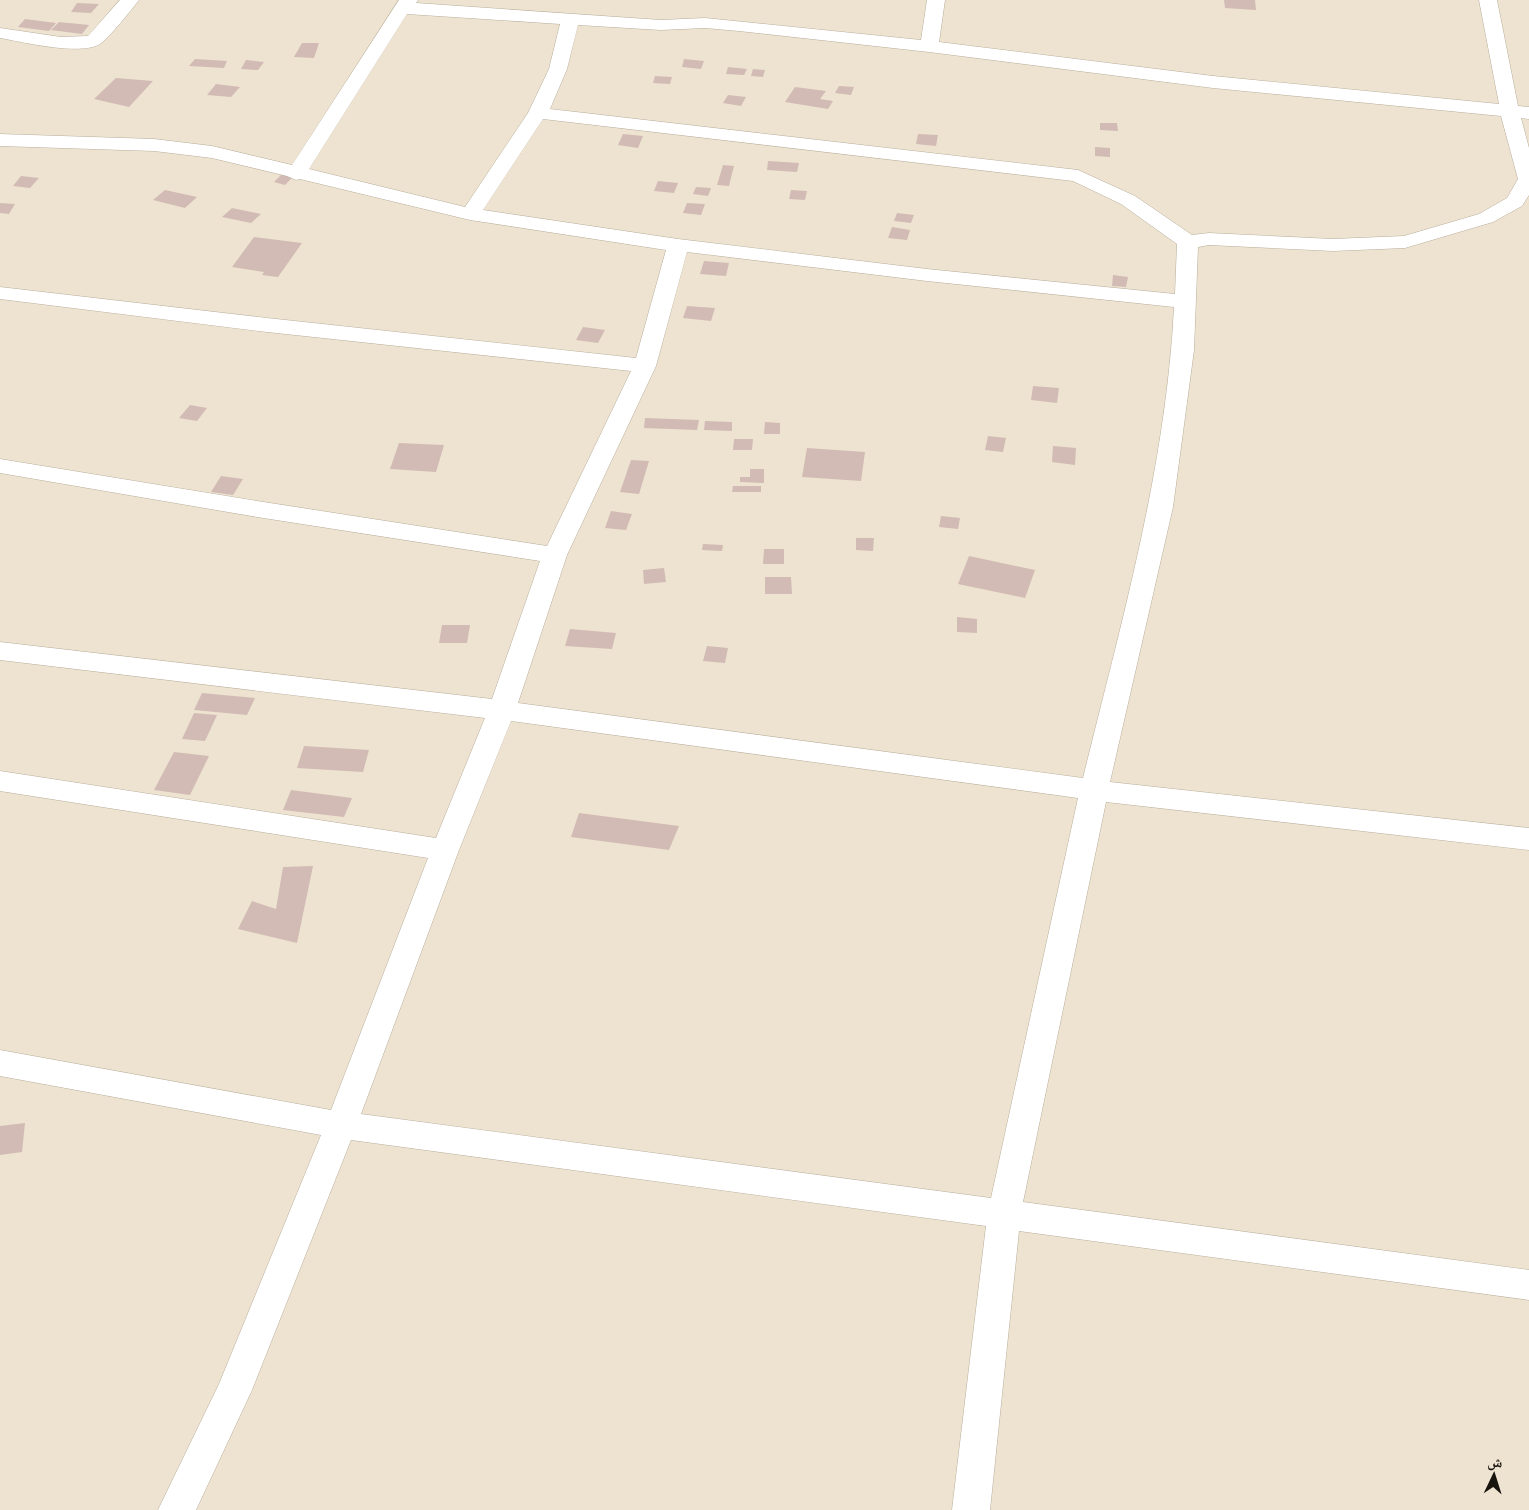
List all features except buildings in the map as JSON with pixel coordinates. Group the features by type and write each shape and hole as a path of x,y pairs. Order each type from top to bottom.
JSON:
{"street":[{"path":"0,33 74,43 87,42 94,40 130,0"},
{"path":"930,46 936,0"},
{"path":"538,113 1078,176 1128,200 1188,242 1209,239 1333,245 1405,242 1486,218 1515,202 1528,181 1498,63 1488,0"},
{"path":"296,174 406,4 570,20 661,25 705,23 930,46 1213,82 1529,113"},
{"path":"470,214 538,113 558,69 570,20"},
{"path":"0,140 154,145 212,152 296,174 470,214 678,245 937,276 1186,302"},
{"path":"972,1510 1004,1214 1094,790 1161,507 1183,350 1188,242"},
{"path":"177,1510 234,1390 340,1125 445,850 502,710 555,555 645,366 678,245"},
{"path":"0,293 276,326 645,366"},
{"path":"0,466 257,509 555,555"},
{"path":"0,651 502,710 1094,790 1529,839"},
{"path":"0,781 445,850"},
{"path":"0,1062 340,1125 1529,1285"}]}
